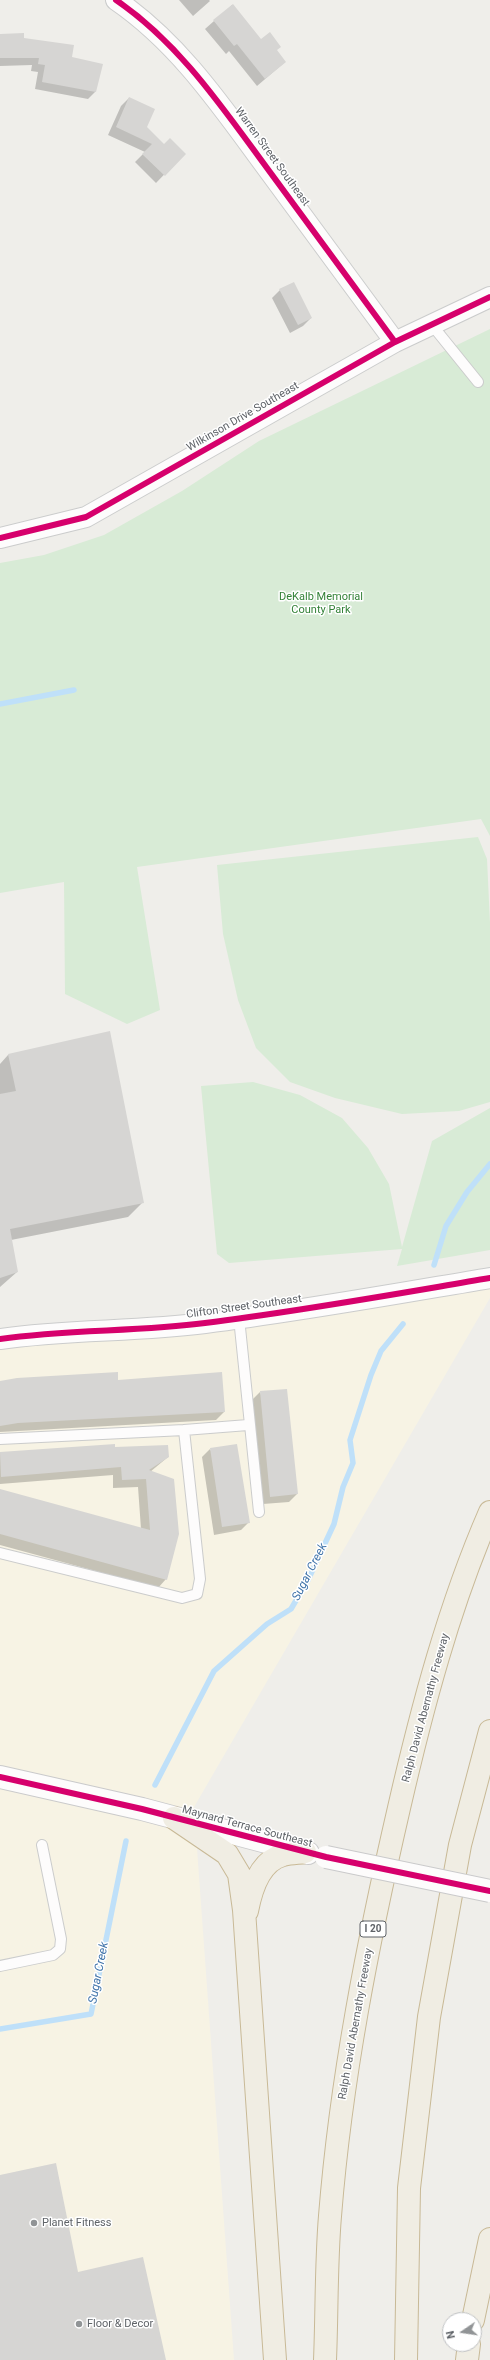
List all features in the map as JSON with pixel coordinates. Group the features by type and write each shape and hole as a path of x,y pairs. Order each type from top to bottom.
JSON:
{"highway":[{"name":"Ralph David Abernathy Freeway","path":"325,2360 330,2217 345,2082 366,1963 411,1754 447,1630 490,1512"},
{"path":"406,2360 410,2188 429,2017 460,1845 490,1731"},
{"path":"174,1818 227,1854 239,1874 245,1926 275,2360"},
{"path":"245,1926 253,1890 258,1876 268,1863 283,1855 316,1855"},
{"path":"475,2312 490,2239"}],"street":[{"name":"Warren Street Southeast","path":"116,0 142,18 186,62 225,110 395,342"},
{"name":"Wilkinson Drive Southeast","path":"0,538 86,517 395,342 490,298"},
{"name":"Clifton Street Southeast","path":"0,1340 29,1335 151,1329 239,1318 490,1278"},
{"name":"Maynard Terrace Southeast","path":"0,1777 174,1818 316,1855 490,1891"}],"lane":[{"path":"432,325 478,382"},
{"path":"239,1318 248,1425 259,1512"},
{"path":"0,1439 184,1430 248,1425"},
{"path":"0,1553 182,1598 197,1594 200,1579 184,1430"},
{"path":"0,1966 53,1955 60,1949 61,1939 42,1844"}],"shaded area":[{"path":"490,1272 490,1298 194,1807 234,2360 0,2360 0,1344"}],"green space":[{"name":"DeKalb Memorial County Park","path":"490,329 490,836 481,819 137,867 160,1010 127,1024 65,994 64,882 0,893 0,563 44,555 104,535 182,491 259,441"},
{"path":"478,837 487,859 490,923 490,1102 459,1111 402,1114 335,1098 290,1082 256,1048 238,1000 223,934 217,865"},
{"path":"253,1082 300,1095 342,1118 368,1148 389,1184 402,1247 432,1141 490,1108 490,1250 397,1266 402,1249 229,1263 217,1254 201,1086"}],"building":[{"path":"233,4 261,39 270,32 281,47 277,50 286,62 265,79 237,44 234,46 213,20"},
{"path":"24,33 24,38 74,45 72,57 103,64 96,92 42,82 45,65 38,64 39,58 0,58 0,34"},
{"path":"129,97 155,109 147,127 164,144 170,138 186,154 165,176 142,154 152,144 116,127"},
{"path":"294,282 312,318 298,325 279,289"},
{"path":"110,1031 144,1203 10,1229 18,1272 0,1278 0,1094 16,1091 8,1054"},
{"path":"118,1372 118,1380 222,1372 225,1412 18,1423 0,1426 0,1381 17,1378"},
{"path":"287,1389 298,1494 270,1497 260,1391"},
{"path":"115,1444 115,1447 168,1445 169,1457 149,1470 174,1479 179,1534 167,1580 0,1534 0,1489 150,1530 146,1479 122,1480 121,1467 1,1477 0,1452"},
{"path":"237,1444 250,1523 222,1527 210,1448"},
{"name":"Floor & Decor","path":"56,2163 78,2272 143,2257 166,2360 0,2360 0,2175"}],"waterway":[{"path":"0,704 74,690"},
{"name":"Sugar Creek","path":"434,1265 446,1226 467,1192 490,1164"},
{"name":"Sugar Creek","path":"155,1785 214,1671 267,1624 291,1609 308,1580 334,1524 343,1487 353,1463 350,1440 371,1375 381,1351 403,1324"},
{"name":"Sugar Creek","path":"0,2029 91,2014 126,1841"}],"cycle path":[{"path":"116,0 139,17 160,36 180,56 216,99 395,342"},
{"path":"0,538 86,517 395,342 490,297"},
{"path":"0,1339 205,1323 312,1308 490,1278"},
{"path":"0,1777 142,1809 326,1857 490,1891"}],"place":[{"name":"Planet Fitness","path":"34,2223"},
{"name":"Floor & Decor","path":"79,2324"}]}
